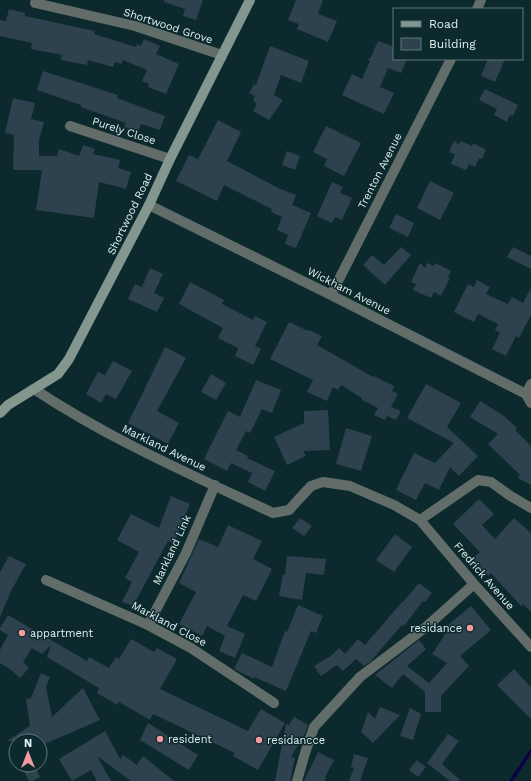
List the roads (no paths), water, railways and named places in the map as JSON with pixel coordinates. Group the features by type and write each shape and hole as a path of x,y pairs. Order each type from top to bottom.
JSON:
{"main road":[{"name":"Shortwood Road","path":"0,413 8,405 58,374 69,359 149,205 170,159 250,0"}],"street":[{"name":"Shortwood Grove","path":"35,3 135,26 222,56"},
{"name":"Trenton Avenue","path":"331,295 450,60"},
{"name":"Purely Close","path":"70,126 170,159"},
{"name":"Wickham Avenue","path":"149,205 331,295 528,398 531,384"},
{"name":"Markland Avenue","path":"34,389 65,410 137,449 274,513 289,510"},
{"path":"420,520 478,480 491,482 531,508"},
{"name":"Fredrick Avenue","path":"289,510 311,486 323,482 350,486 394,505 420,520 474,584 531,647"},
{"name":"Markland Link","path":"148,625 186,552 215,486"},
{"name":"Markland Close","path":"46,580 148,625 191,648 274,703"},
{"path":"297,781 314,727 360,677 426,627 474,584"}],"waterway":[{"path":"511,781 531,751"}],"place":[{"name":"residance","path":"470,628"},
{"name":"appartment","path":"22,633"},
{"name":"resident","path":"160,739"},
{"name":"residancce","path":"259,740"}]}
